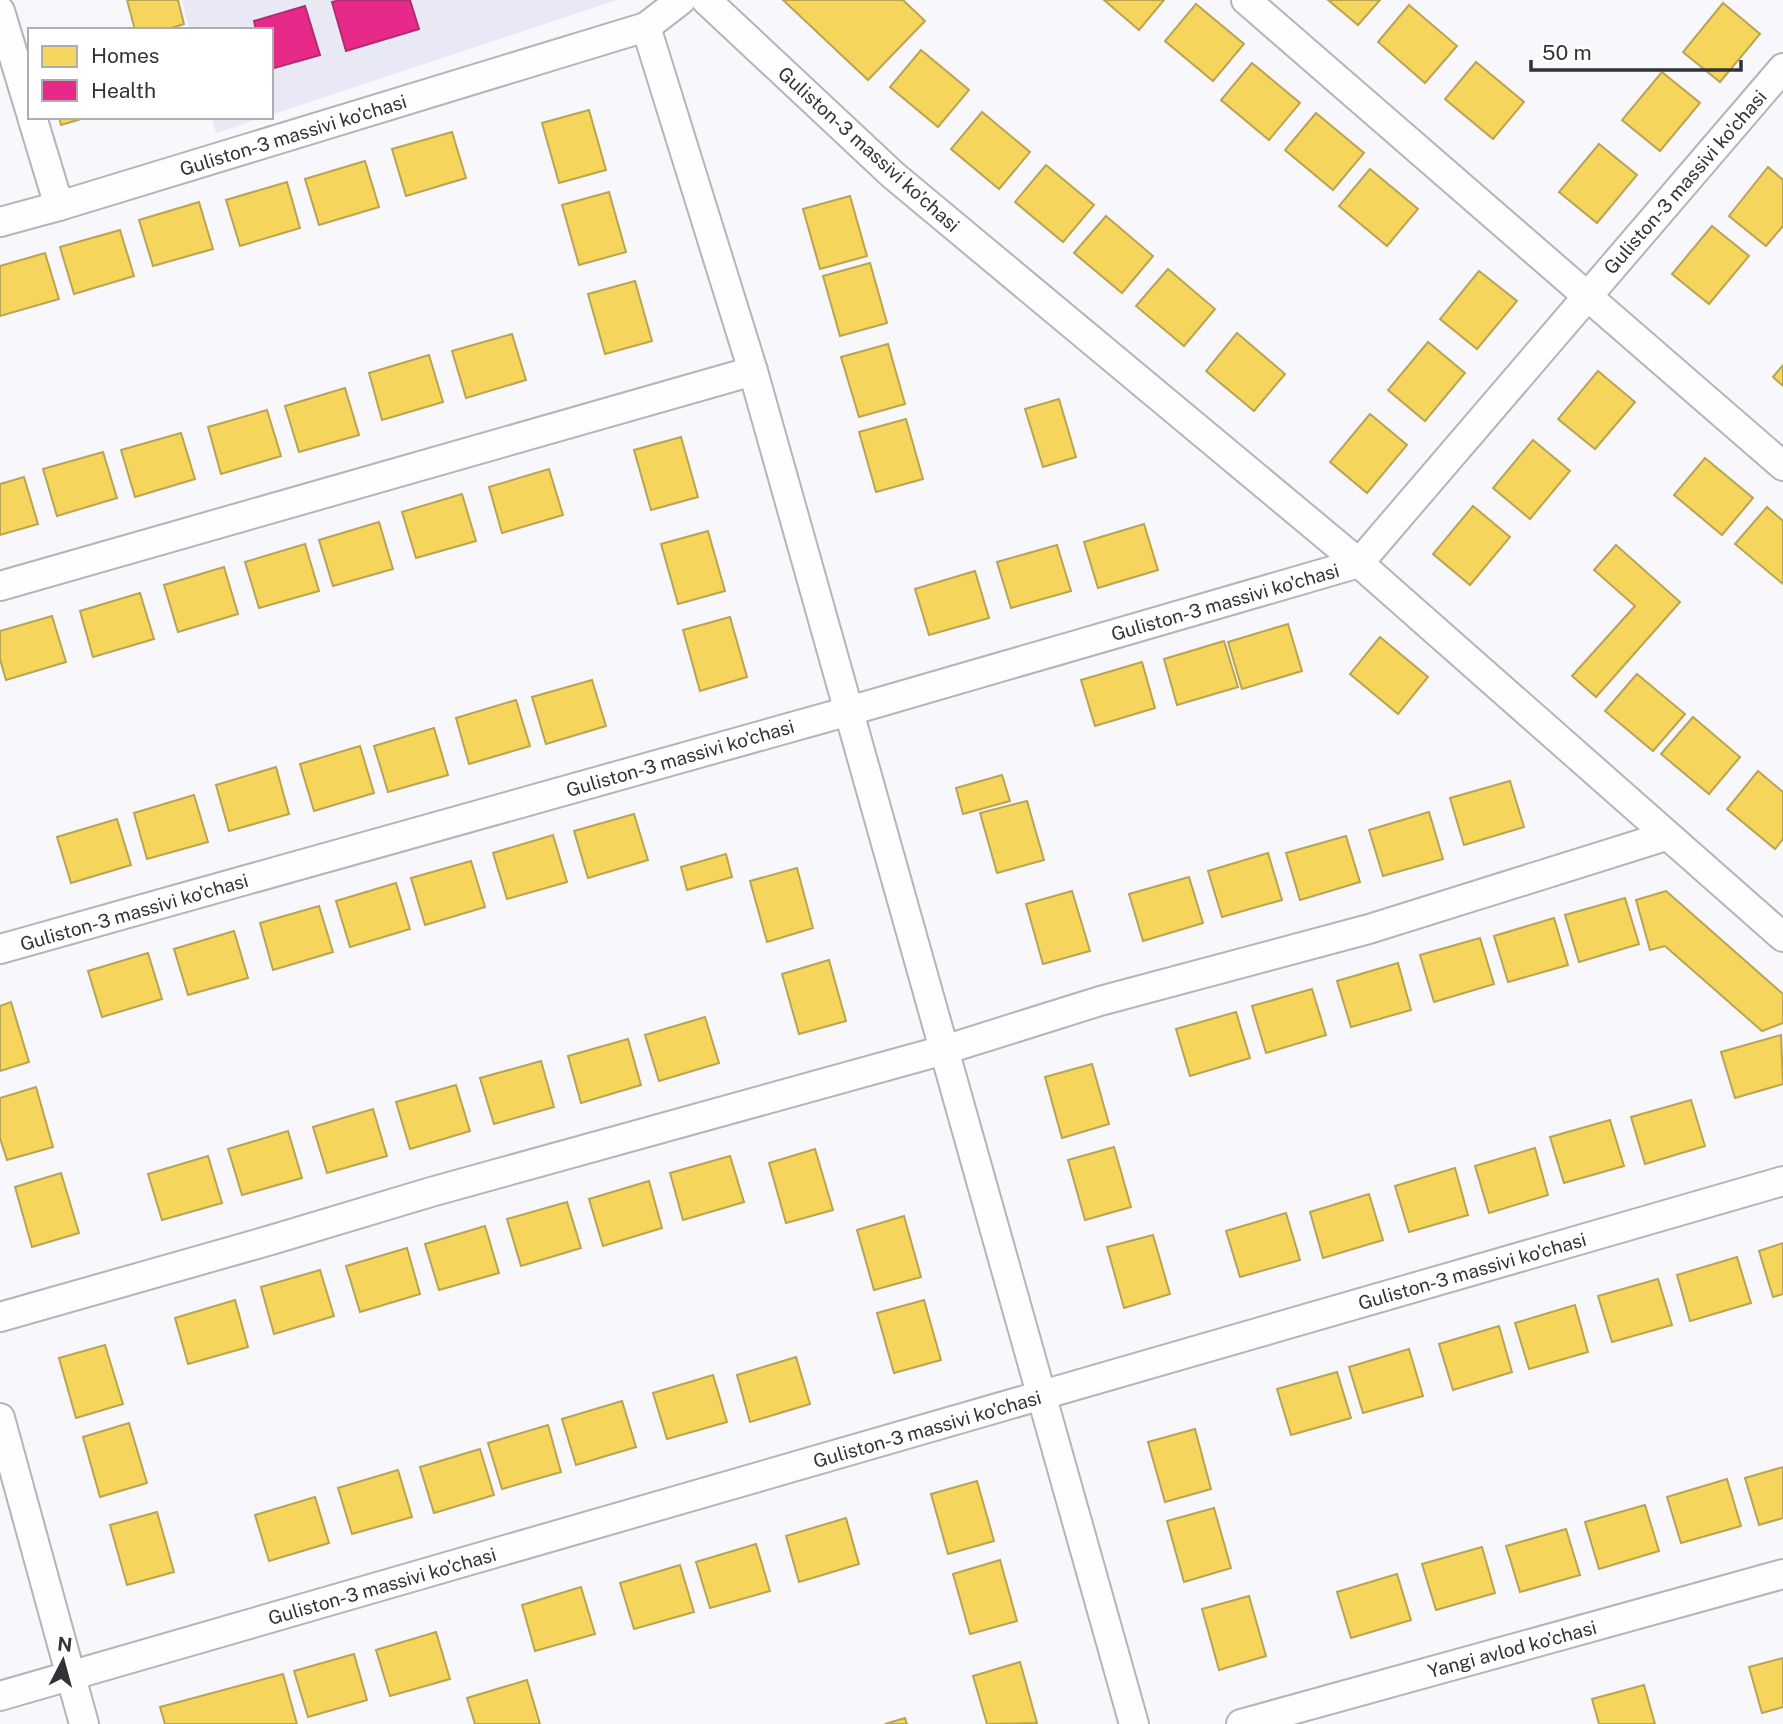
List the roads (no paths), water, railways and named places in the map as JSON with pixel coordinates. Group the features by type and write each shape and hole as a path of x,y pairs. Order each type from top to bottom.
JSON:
{"street":[{"name":"Guliston-3 massivi ko'chasi","path":"0,222 646,27 681,0"},
{"name":"Guliston-3 massivi ko'chasi","path":"706,0 893,175 1359,563 1783,936"},
{"path":"1246,0 1783,466"},
{"path":"0,11 28,103"},
{"path":"646,27 753,371 1134,1724"},
{"name":"Guliston-3 massivi ko'chasi","path":"0,950 849,711 1359,563 1783,68"},
{"path":"33,119 59,206"},
{"path":"0,586 753,371"},
{"path":"0,1317 431,1192 944,1050 1100,1001 1369,929 1667,836"},
{"name":"Guliston-3 massivi ko'chasi","path":"0,1696 1783,1181"},
{"path":"0,1418 85,1724"},
{"name":"Yangi avlod ko'chasi","path":"1241,1724 1783,1574"}]}
